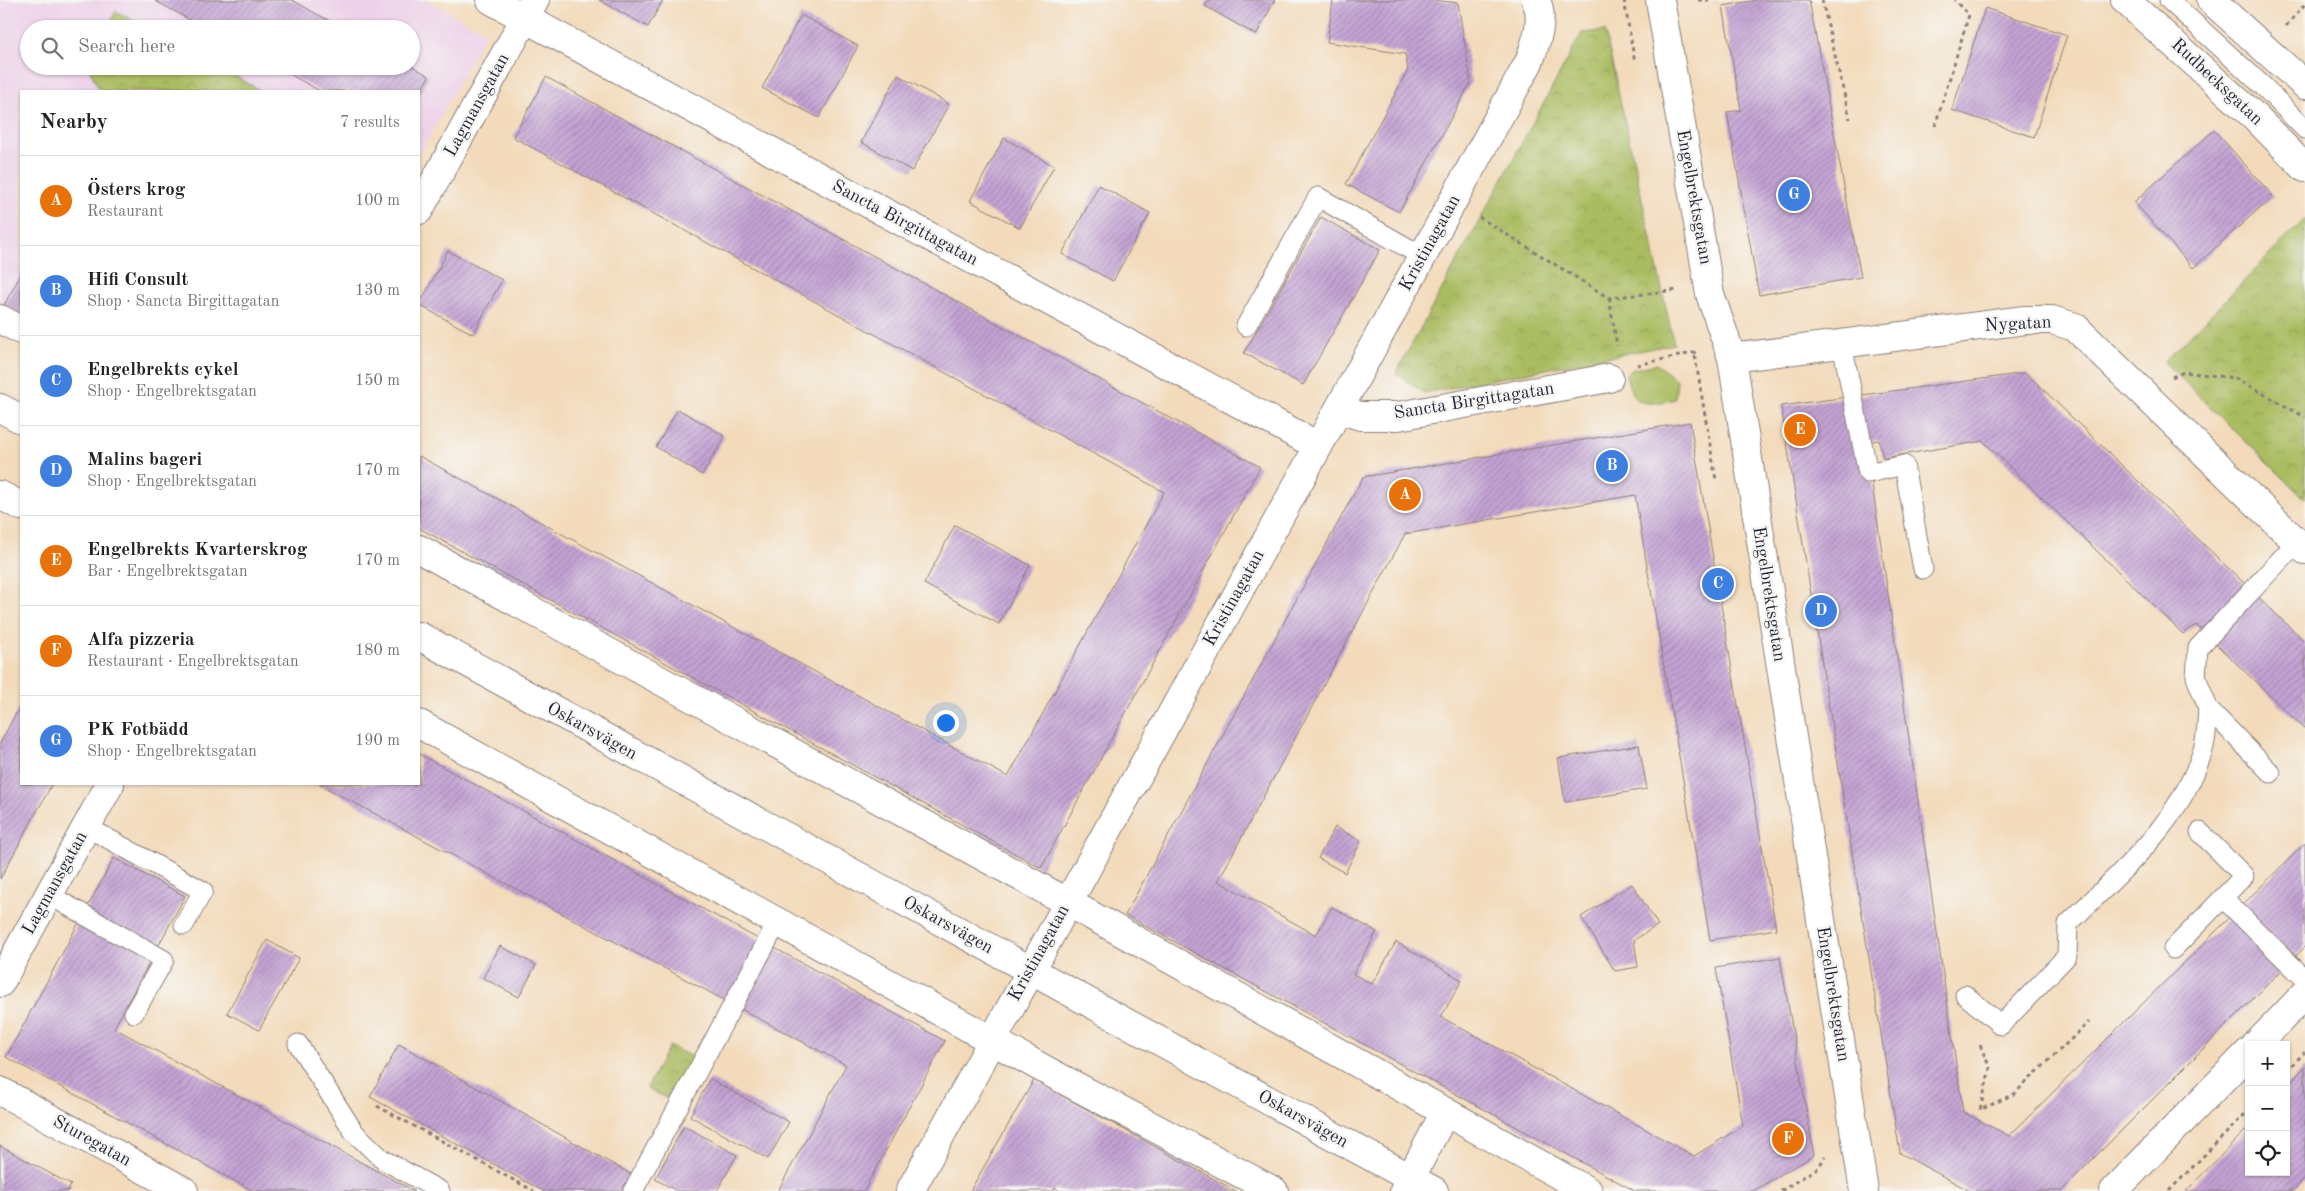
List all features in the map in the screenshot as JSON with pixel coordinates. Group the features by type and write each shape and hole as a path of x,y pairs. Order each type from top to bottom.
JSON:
{"street":[{"name":"Sancta Birgittagatan","path":"491,0 530,9 1318,446"},
{"name":"Kristinagatan","path":"910,1191 1529,62 1540,31 1536,0"},
{"name":"Engelbrektsgatan","path":"1660,0 1710,294 1732,358 1864,1191"},
{"name":"Rudbecksgatan","path":"2125,0 2253,115 2305,168"},
{"path":"2211,0 2305,85"},
{"name":"Lagmansgatan","path":"420,205 530,9"},
{"path":"0,318 20,329"},
{"name":"Nygatan","path":"1732,358 2025,320 2052,320 2075,327 2301,546"},
{"name":"Sancta Birgittagatan","path":"1338,409 1360,416 1398,416 1615,373"},
{"path":"0,408 20,418"},
{"path":"0,495 20,505"},
{"path":"420,550 1067,902 1588,1191"},
{"name":"Oskarsvägen","path":"420,637 1030,970 1407,1185 1434,1191"},
{"path":"420,725 1051,1072 1274,1191"},
{"name":"Lagmansgatan","path":"0,983 109,785"},
{"path":"2260,1041 2305,994"},
{"path":"2114,1191 2245,1056"},
{"name":"Sturegatan","path":"0,1091 184,1191"},
{"path":"1407,1185 1446,1112"}],"lane":[{"path":"2170,0 2305,129"},
{"path":"1246,326 1318,197 1422,256"},
{"path":"1842,344 1868,473 1904,465 1922,568"},
{"path":"2271,773 2208,708 2196,677 2198,648 2301,546"},
{"path":"1965,995 2000,1025 2067,956 2068,924 2157,833 2180,804 2204,748 2208,708"},
{"path":"86,827 203,891 184,925"},
{"path":"2173,949 2244,876 2200,832"},
{"path":"49,895 164,960 134,1013"},
{"path":"2223,898 2305,979"},
{"path":"632,1191 778,921"},
{"path":"298,1044 354,1132 382,1159 440,1191"}],"path":[{"path":"1624,0 1636,69"},
{"path":"1698,0 1709,0"},
{"path":"1822,0 1850,118"},
{"path":"1935,126 1969,14 1954,0"},
{"path":"2285,27 2305,4"},
{"path":"1452,202 1609,298 1677,290"},
{"path":"1675,282 1681,298"},
{"path":"1609,298 1615,373 1694,352 1732,358"},
{"path":"1693,343 1718,490"},
{"path":"2140,390 2184,372 2235,378 2305,417"},
{"path":"1973,1038 1980,1045 1990,1068 1980,1110 2014,1094 2089,1022"},
{"path":"2290,1068 2305,1052"},
{"path":"377,1106 534,1191"},
{"path":"2169,1191 2245,1114"},
{"path":"1781,1191 1787,1190 1819,1167 1826,1155 1827,1147"}],"shaded area":[{"path":"0,0 426,0 486,32 420,154 420,90 20,90 20,312 0,302"}],"green space":[{"path":"116,11 132,20 111,20"},
{"path":"1605,31 1674,344 1424,393 1396,373 1582,33"},
{"path":"92,75 233,75 258,89 257,90 100,90"},
{"path":"2305,219 2305,499 2164,362"},
{"path":"1656,364 1677,380 1675,399 1656,403 1642,402 1632,393 1626,374 1630,370"},
{"path":"669,1046 695,1058 673,1102 647,1088"}],"building":[{"path":"154,0 292,0 328,20 190,20"},
{"path":"599,0 663,0 648,27"},
{"path":"1208,0 1275,0 1256,35 1205,6"},
{"path":"1333,0 1434,0 1458,3 1471,82 1399,212 1346,184 1408,70 1405,54 1327,42"},
{"path":"1757,0 1809,0 1861,277 1759,295 1727,112 1741,110 1723,6"},
{"path":"1985,8 2067,35 2034,137 1952,110"},
{"path":"801,15 858,46 819,118 762,88"},
{"path":"420,71 429,76 420,93 420,90 318,90 291,75 420,75"},
{"path":"898,75 949,104 912,171 861,142"},
{"path":"546,77 1260,467 1041,868 420,529 420,457 1008,777 1164,492 513,137"},
{"path":"2214,130 2273,196 2193,268 2134,202"},
{"path":"1004,138 1054,166 1020,228 970,201"},
{"path":"1099,185 1150,213 1113,281 1062,254"},
{"path":"1321,217 1380,250 1303,385 1244,353"},
{"path":"448,251 502,280 473,334 420,306"},
{"path":"20,276 20,313 4,305"},
{"path":"2026,373 2305,642 2305,729 2196,625 2183,634 1983,441 1883,458 1879,440 1866,442 1963,1112 2009,1136 2305,843 2305,947 2061,1191 1970,1191 1900,1153 1781,406"},
{"path":"678,409 725,436 702,475 656,447"},
{"path":"1690,422 1776,929 1710,940 1635,495 1405,534 1218,881 1316,935 1332,907 1377,932 1353,974 1372,984 1396,942 1462,980 1441,1017 1694,1156 1743,1126 1716,968 1780,957 1814,1155 1753,1191 1635,1191 1125,915 1363,477"},
{"path":"955,525 1030,565 999,624 924,584"},
{"path":"20,706 20,785 51,785 0,879 0,743"},
{"path":"1639,745 1647,789 1565,802 1558,758"},
{"path":"420,755 945,1041 864,1191 778,1191 846,1065 321,785 420,785"},
{"path":"1335,827 1361,841 1345,873 1318,858"},
{"path":"114,858 185,896 114,1028 414,1191 253,1191 6,1057"},
{"path":"1632,884 1658,925 1634,940 1638,967 1615,971 1581,917"},
{"path":"267,940 299,958 259,1030 227,1013"},
{"path":"500,946 536,965 519,997 483,978"},
{"path":"399,1044 634,1176 626,1191 543,1191 370,1097"},
{"path":"2305,1067 2305,1179 2293,1191 2186,1191 2245,1131 2245,1176 2290,1176 2290,1083"},
{"path":"710,1079 789,1122 768,1159 690,1116"},
{"path":"1034,1080 1236,1191 1060,1191 1055,1188 1053,1191 970,1191"},
{"path":"684,1126 737,1155 717,1191 677,1191 655,1179"},
{"path":"0,1146 71,1185 68,1191 0,1191"}],"place":[{"name":"PK Fotbädd","path":"1794,195"},
{"name":"Engelbrekts Kvarterskrog","path":"1800,430"},
{"name":"Hifi Consult","path":"1612,466"},
{"name":"Östers krog","path":"1405,495"},
{"name":"Engelbrekts cykel","path":"1718,584"},
{"name":"Malins bageri","path":"1821,611"},
{"name":"Alfa pizzeria","path":"1788,1139"}]}
